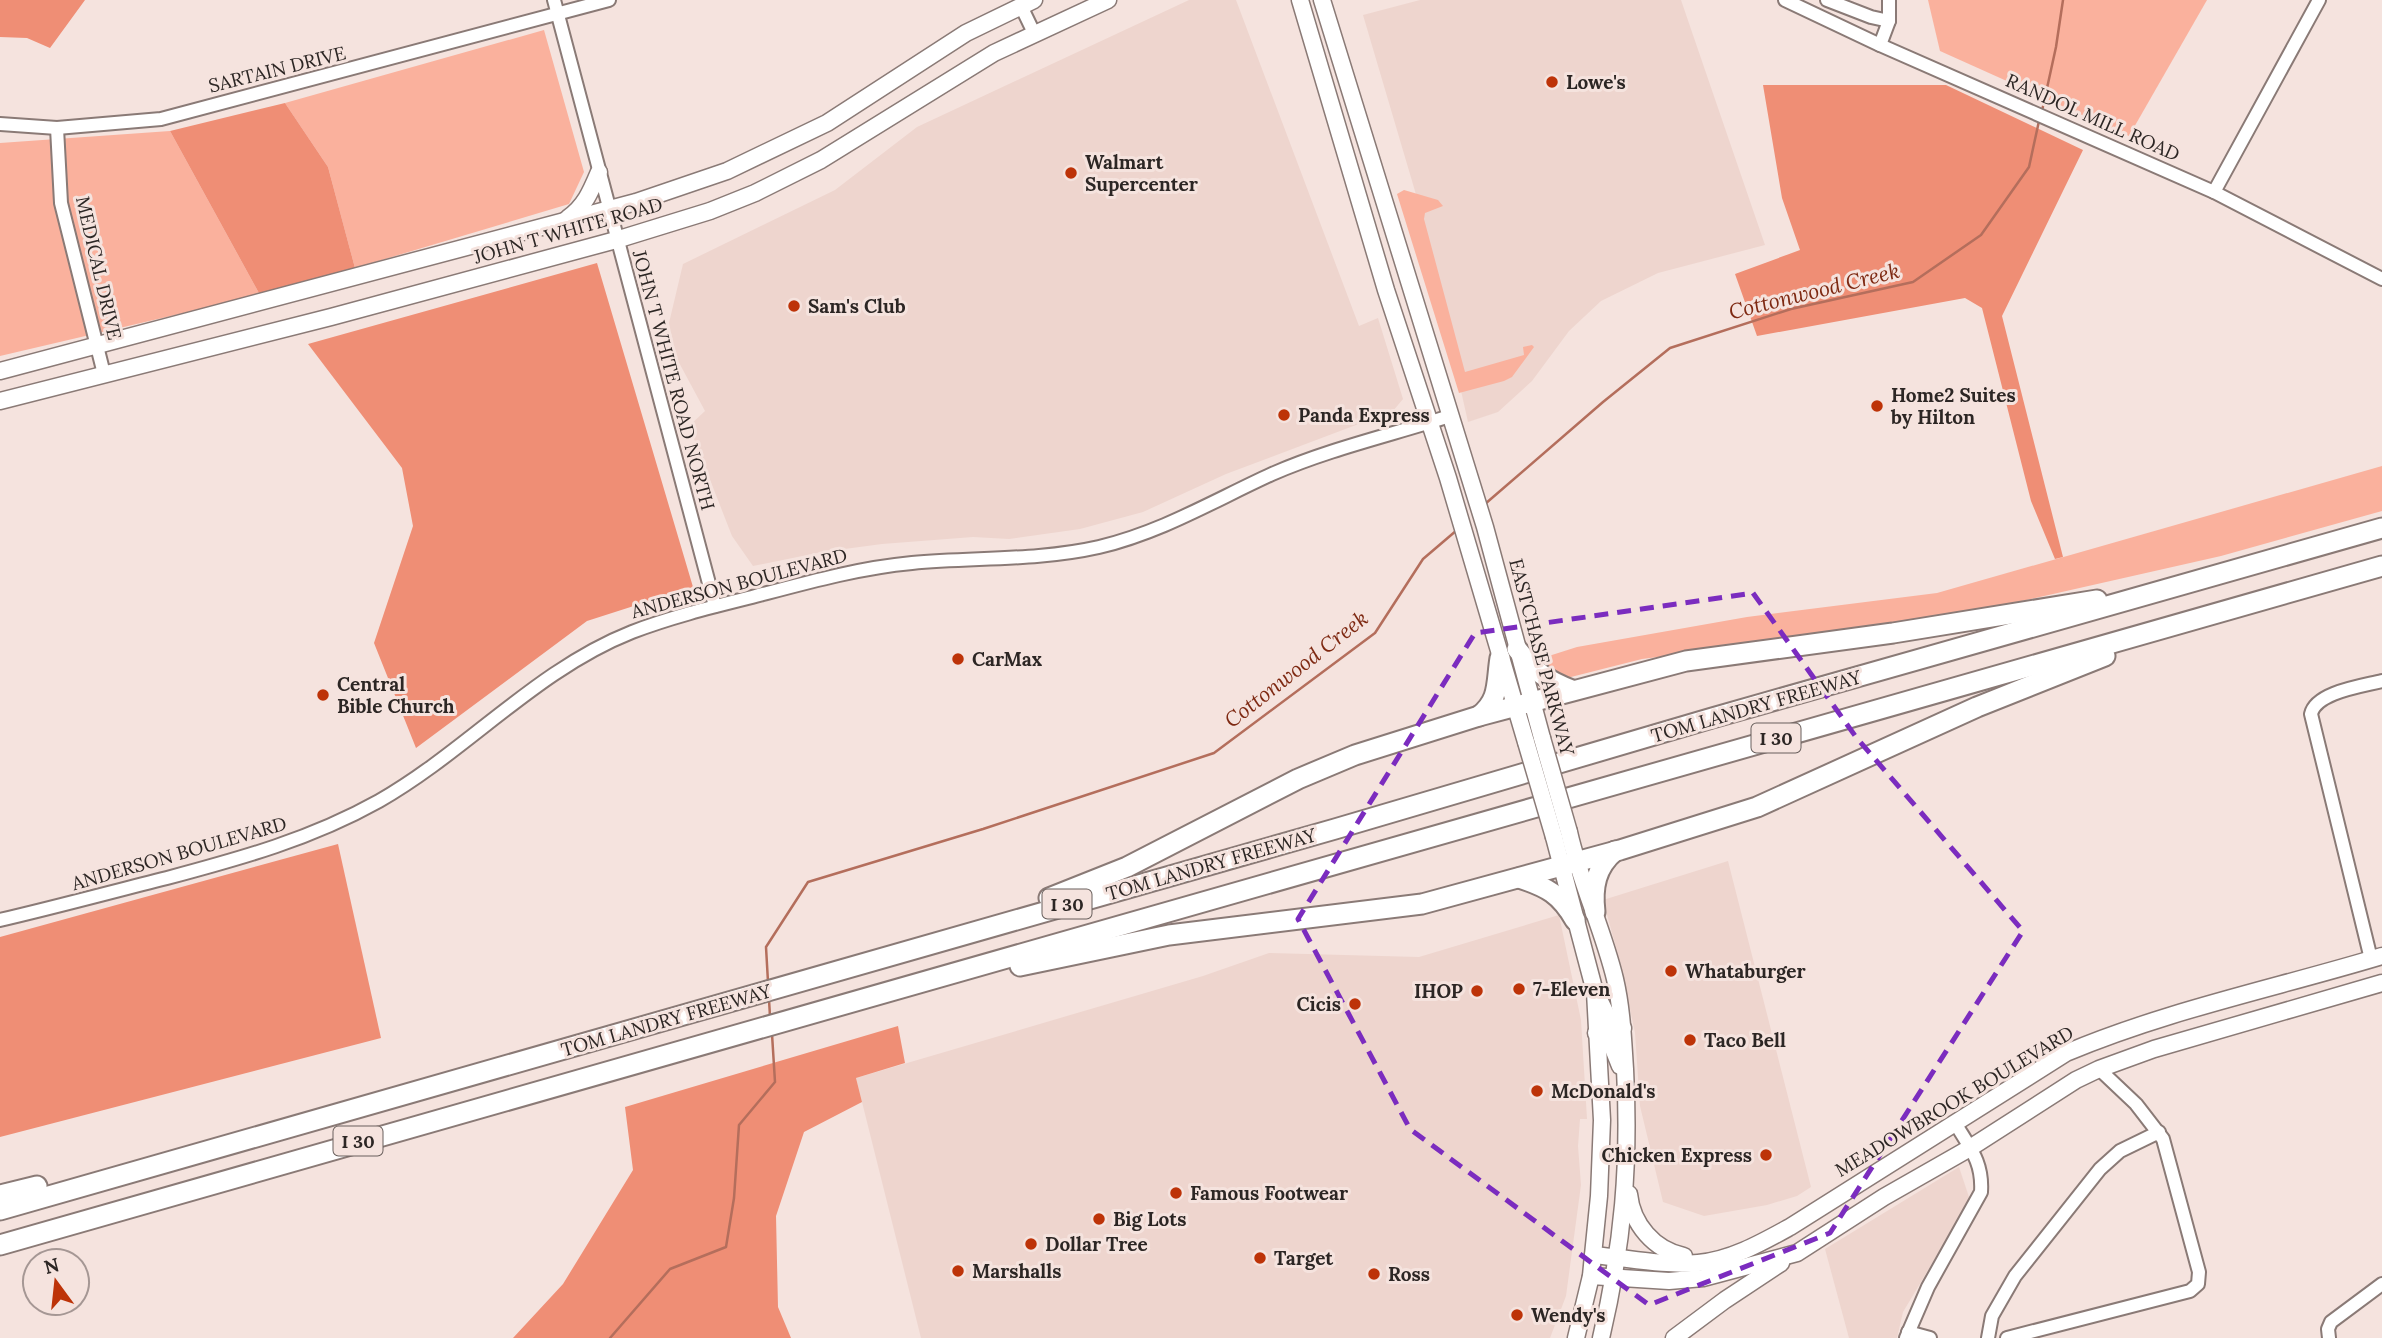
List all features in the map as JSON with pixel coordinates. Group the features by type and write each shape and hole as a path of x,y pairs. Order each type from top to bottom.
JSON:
{"highway":[{"name":"TOM LANDRY FREEWAY","path":"0,1210 2382,528"},
{"name":"TOM LANDRY FREEWAY","path":"0,1245 2382,566"},
{"path":"950,937 1127,867 1298,779 1355,755 1524,703 1686,661 1893,633 2191,584"},
{"path":"822,1011 846,1010 976,976 1169,935 1422,904 1615,851 1757,807 1977,707 2198,618"},
{"path":"1479,716 1491,707 1508,653 1538,673 1572,690"},
{"path":"1595,912 1593,896 1599,870 1605,859 1615,851"},
{"path":"1519,878 1553,892 1566,904 1575,920"},
{"path":"0,1195 222,1145"},
{"path":"0,1257 219,1181"}],"main road":[{"name":"JOHN T WHITE ROAD","path":"0,401 331,317 616,240 710,211 755,193 821,160 994,53 1108,0"},
{"name":"EASTCHASE PARKWAY","path":"1300,0 1356,193 1477,578 1508,653 1524,703 1542,738 1569,864 1575,920 1595,992 1602,1120 1591,1276 1576,1338"},
{"name":"EASTCHASE PARKWAY","path":"1322,0 1494,560 1508,653"},
{"name":"JOHN T WHITE ROAD","path":"0,371 564,221 695,183 827,123 966,33 1028,3"},
{"path":"564,221 588,198 599,172"},
{"path":"1356,193 1379,186"},
{"name":"EASTCHASE PARKWAY","path":"1524,703 1526,742 1561,834"},
{"name":"EASTCHASE PARKWAY","path":"1569,864 1595,912 1615,980 1623,1028 1626,1174 1615,1279 1601,1338"},
{"path":"1674,1338 1725,1300 1884,1197 1970,1148 2076,1080 2154,1049 2380,983 2376,958"},
{"name":"MEADOWBROOK BOULEVARD","path":"1593,1255 1641,1261 1698,1263 1748,1249 1780,1232 2066,1053 2174,1013 2376,958"},
{"path":"1595,992 1611,1024 1623,1028"},
{"path":"1596,1033 1608,1036 1625,1074"},
{"path":"2087,1044 2099,1069"},
{"path":"1626,1174 1630,1205 1646,1234 1668,1253 1707,1261"},
{"path":"1591,1276 1669,1281 1703,1278 1797,1253"}],"street":[{"name":"SARTAIN DRIVE","path":"0,124 57,128 160,118 355,69 556,6 609,0"},
{"name":"RANDOL MILL ROAD","path":"1785,0 1880,45 2214,192 2267,217 2382,279"},
{"path":"1827,0 1871,18 1889,21"},
{"path":"1880,45 1889,21 1889,0"},
{"path":"2214,192 2319,0"},
{"path":"1028,3 1034,33"},
{"name":"JOHN T WHITE ROAD NORTH","path":"556,6 715,606"},
{"name":"MEDICAL DRIVE","path":"57,128 61,203 104,374"},
{"name":"ANDERSON BOULEVARD","path":"0,920 252,855 305,837 380,800 430,768 542,680 566,665 628,633 668,619 867,569 913,563 1037,558 1096,548 1159,529 1292,466 1450,416"},
{"path":"2376,958 2311,714 2318,701 2382,681"},
{"path":"2007,1338 2190,1292 2198,1284 2199,1272 2167,1147 2159,1132 2136,1104 2099,1069"},
{"path":"1930,1338 1907,1335 1928,1287 1981,1192 1982,1174 1955,1123"},
{"path":"1988,1338 1992,1316 2010,1284 2100,1169 2120,1151 2159,1132"},
{"path":"2329,1338 2328,1329 2331,1322 2382,1284"}],"highlighted area":[{"path":"1753,593 1856,737 2023,931 1830,1233 1649,1305 1410,1129 1298,919 1475,633"}],"shaded area":[{"path":"0,0 85,0 50,48 27,38 0,37"},
{"path":"1189,0 1236,0 1359,326 1378,318 1403,399 1393,411 1226,474 1143,512 1080,529 1009,539 973,537 882,544 822,552 753,566 732,536 689,426 705,411 676,357 669,323 683,264 835,190 917,127"},
{"path":"1420,0 1681,0 1765,245 1658,273 1601,301 1569,331 1532,381 1498,412 1468,422 1420,208 1363,15"},
{"path":"1928,0 2207,0 2129,136 1940,51"},
{"path":"544,30 584,172 569,204 355,268 328,167 285,103"},
{"path":"1763,85 1946,85 2083,150 2002,316 2063,557 2055,559 2031,501 1982,308 1965,298 1757,336 1735,274 1800,250 1782,198"},
{"path":"285,103 328,167 355,268 260,295 170,131"},
{"path":"170,131 260,295 0,356 0,143"},
{"path":"1404,190 1438,200 1443,206 1425,213 1424,219 1465,372 1524,355 1523,347 1532,345 1534,347 1512,377 1459,393 1397,194"},
{"path":"597,263 693,587 587,621 416,748 374,643 413,526 402,468 308,344"},
{"path":"2382,466 2382,511 2221,556 1920,624 1642,659 1567,678 1533,661 1577,647 1747,617 1937,593"},
{"path":"338,844 381,1038 0,1137 0,937"},
{"path":"1728,861 1811,1187 1797,1196 1767,1205 1704,1216 1663,1202 1640,1106 1635,1033 1603,900"},
{"path":"1559,915 1581,1020 1587,1119 1580,1119 1578,1146 1581,1185 1566,1296 1550,1338 921,1338 856,1078 1203,976 1269,953 1419,957"},
{"path":"898,1026 905,1063 856,1078 862,1102 804,1132 776,1216 778,1307 791,1338 513,1338 563,1284 633,1170 625,1107"},
{"path":"1959,1167 1970,1200 1903,1312 1897,1338 1849,1338 1825,1249"}],"waterway":[{"name":"Cottonwood Creek","path":"2042,111 2063,0"},
{"name":"Cottonwood Creek","path":"1485,504 1670,348 1791,309 1913,282 1981,235 2029,167 2039,121"},
{"name":"Cottonwood Creek","path":"768,982 766,947 808,882 983,829 1214,753 1375,633 1423,559 1457,530"},
{"name":"Cottonwood Creek","path":"769,999 770,1017"},
{"name":"Cottonwood Creek","path":"610,1338 670,1269 726,1247 734,1198 739,1125 775,1082 772,1034"}],"place":[{"name":"Lowe's","path":"1552,82"},
{"name":"Walmart Supercenter","path":"1071,173"},
{"name":"Sam's Club","path":"794,306"},
{"name":"Home2 Suites by Hilton","path":"1877,406"},
{"name":"Panda Express","path":"1284,415"},
{"name":"CarMax","path":"958,659"},
{"name":"Central Bible Church","path":"323,695"},
{"name":"Whataburger","path":"1671,971"},
{"name":"7-Eleven","path":"1519,989"},
{"name":"IHOP","path":"1477,991"},
{"name":"Cicis","path":"1355,1004"},
{"name":"Taco Bell","path":"1690,1040"},
{"name":"McDonald's","path":"1537,1091"},
{"name":"Chicken Express","path":"1766,1155"},
{"name":"Famous Footwear","path":"1176,1193"},
{"name":"Big Lots","path":"1099,1219"},
{"name":"Dollar Tree","path":"1031,1244"},
{"name":"Target","path":"1260,1258"},
{"name":"Marshalls","path":"958,1271"},
{"name":"Ross","path":"1374,1274"},
{"name":"Wendy's","path":"1517,1315"}]}
